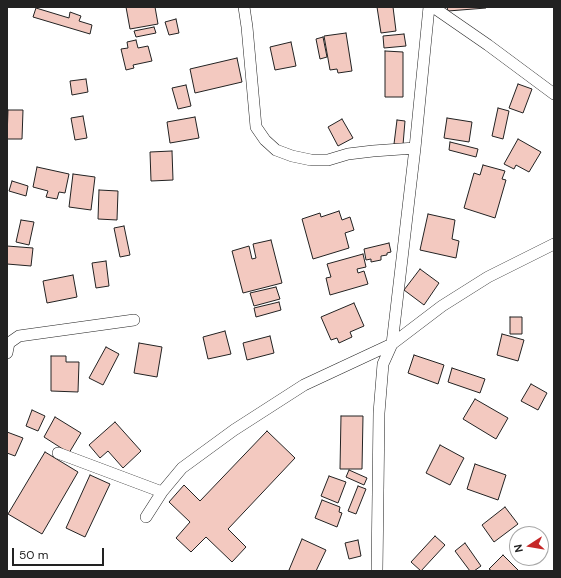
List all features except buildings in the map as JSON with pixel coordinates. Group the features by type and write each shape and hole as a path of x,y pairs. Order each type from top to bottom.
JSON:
{"street":[{"path":"244,7 256,127 265,140 276,150 292,156 311,160 328,160 348,154 416,148"},
{"path":"377,571 379,413 383,364 392,344 416,148 429,7"},
{"path":"433,7 488,45 554,94"},
{"path":"146,517 162,492 182,468 234,430 304,385 392,344 442,306 488,277 554,244"},
{"path":"7,353 9,343 19,336 134,320"},
{"path":"58,453 162,492"}]}
